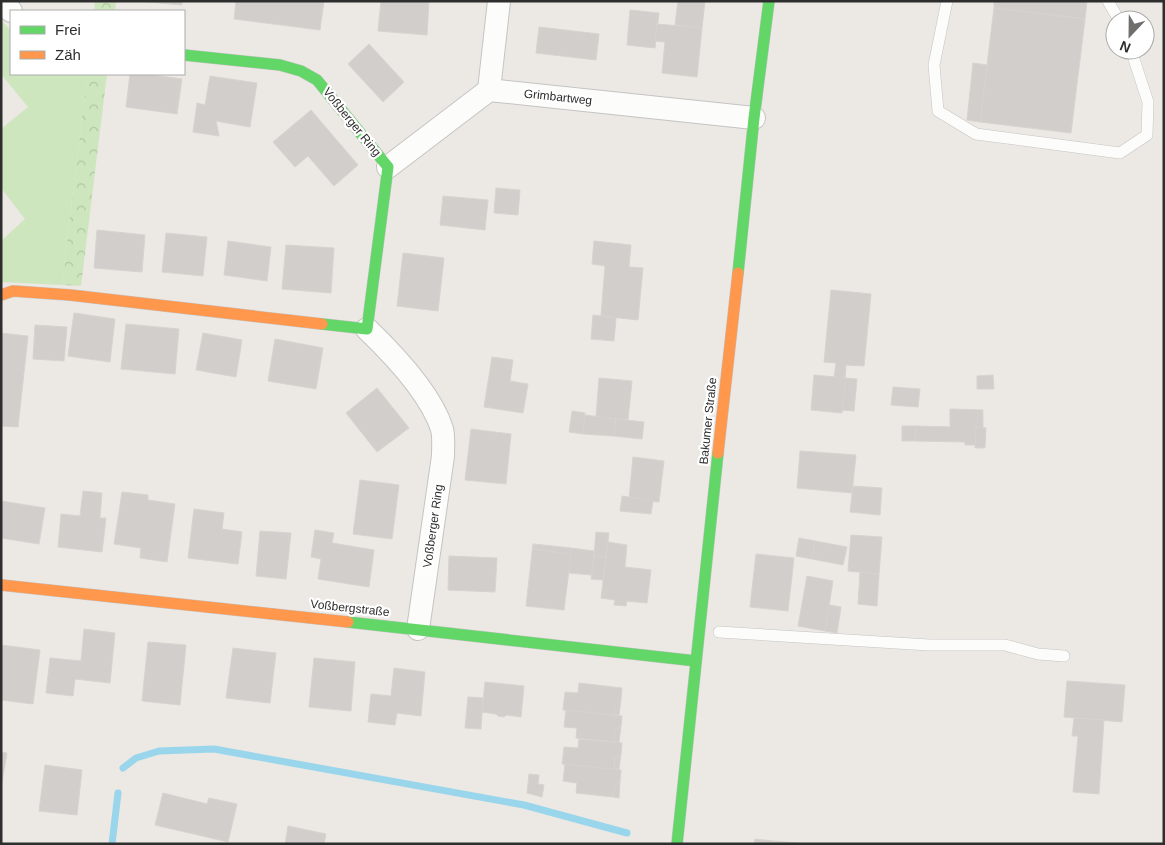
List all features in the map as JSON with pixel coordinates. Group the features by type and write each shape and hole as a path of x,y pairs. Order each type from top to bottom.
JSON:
{"street":[{"path":"388,167 489,90 499,1"},
{"name":"Bakumer Straße","path":"677,844 754,118 769,1"},
{"name":"Voßberger Ring","path":"185,55 280,65 301,71 317,80 388,167 367,329 390,351 430,402 442,430 443,456 418,629"},
{"name":"Grimbartweg","path":"489,90 754,118"},
{"path":"1,295 13,291 70,295 367,329"},
{"name":"Voßbergstraße","path":"1,585 418,629 696,661"}],"lane":[{"path":"947,1 934,65 938,111 976,134 1120,153 1147,135 1148,102 1134,60"},
{"path":"718,632 929,645 1005,645 1038,654 1064,656"}],"green space":[{"path":"95,1 116,1 115,10 94,10"},
{"path":"1,20 10,30 10,75 87,75 62,285 1,282 1,241 25,219 1,188 1,129 28,107 1,74"},
{"path":"87,75 107,75 81,286 62,285"}],"building":[{"path":"137,1 182,1 182,5"},
{"path":"236,1 324,1 320,30 234,19"},
{"path":"381,1 429,1 427,35 378,31"},
{"path":"678,1 705,1 702,28 675,25"},
{"path":"994,1 1087,1 1085,19 994,8"},
{"path":"994,8 1085,19 1071,133 980,122"},
{"path":"630,10 659,13 655,48 627,45"},
{"path":"657,24 702,28 697,77 662,73 665,42 655,41"},
{"path":"539,27 599,34 596,60 536,53"},
{"path":"369,44 404,82 383,102 348,64"},
{"path":"973,63 987,65 980,122 967,120"},
{"path":"130,75 152,75 182,79 177,114 126,107"},
{"path":"210,76 257,83 250,127 216,121 219,136 193,132 197,103 205,105"},
{"path":"311,110 358,165 334,186 308,156 295,167 273,142"},
{"path":"496,188 520,190 518,215 494,213"},
{"path":"443,196 488,200 485,230 440,225"},
{"path":"97,230 145,235 142,272 94,268"},
{"path":"166,233 207,237 203,276 162,272"},
{"path":"228,241 271,247 267,281 224,275"},
{"path":"594,241 631,245 629,267 643,268 638,320 601,316 605,266 592,264"},
{"path":"286,245 334,248 331,293 282,289"},
{"path":"403,253 444,258 438,311 397,306"},
{"path":"831,290 871,294 864,366 846,365 845,378 834,377 836,363 824,362"},
{"path":"74,313 115,319 110,362 68,356"},
{"path":"593,315 616,318 614,341 591,339"},
{"path":"126,324 179,329 175,374 121,369"},
{"path":"35,325 67,327 64,361 33,359"},
{"path":"1,333 28,336 18,427 1,426"},
{"path":"203,333 242,340 236,377 196,370"},
{"path":"275,339 323,348 316,389 268,381"},
{"path":"492,357 513,360 510,381 528,384 523,413 484,407"},
{"path":"814,375 846,378 842,413 811,410"},
{"path":"993,375 994,389 977,389 977,376"},
{"path":"599,378 632,381 628,420 596,417"},
{"path":"846,378 857,379 854,411 842,410"},
{"path":"893,387 920,389 918,407 891,405"},
{"path":"377,388 409,428 377,452 346,413"},
{"path":"950,409 983,410 983,428 976,427 976,445 965,445 965,442 915,441 916,426 950,427"},
{"path":"572,411 585,413 583,434 569,432"},
{"path":"585,415 616,419 614,436 583,434"},
{"path":"616,419 644,422 642,439 614,436"},
{"path":"902,426 916,426 915,441 902,441"},
{"path":"976,427 986,428 985,448 975,448"},
{"path":"471,429 511,434 506,484 465,480"},
{"path":"800,451 856,455 852,493 797,488"},
{"path":"633,457 664,461 659,502 629,499"},
{"path":"360,480 399,485 392,539 353,534"},
{"path":"853,486 882,488 880,515 850,512"},
{"path":"83,491 102,493 100,518 106,518 102,552 58,547 61,514 80,516"},
{"path":"122,492 148,495 148,500 175,504 167,562 140,558 141,548 114,544"},
{"path":"622,496 653,501 651,514 620,511"},
{"path":"1,501 45,508 39,544 1,538"},
{"path":"194,509 224,513 222,529 242,532 238,564 188,558"},
{"path":"315,530 334,533 332,543 374,550 369,587 318,579 321,559 311,557"},
{"path":"260,531 291,533 286,579 256,576"},
{"path":"596,532 609,533 606,557 594,556"},
{"path":"851,535 882,537 879,574 848,571"},
{"path":"799,538 815,541 812,559 796,556"},
{"path":"815,541 847,547 843,565 812,559"},
{"path":"608,542 627,545 625,567 651,570 647,603 627,601 626,606 614,605 615,600 601,598"},
{"path":"533,544 534,549 571,554 564,610 526,606"},
{"path":"534,544 571,548 571,554 534,549"},
{"path":"571,548 594,551 592,575 569,573"},
{"path":"756,554 794,558 788,611 750,607"},
{"path":"449,556 497,558 495,592 448,590"},
{"path":"594,556 606,557 603,580 591,579"},
{"path":"860,572 879,574 877,606 858,604"},
{"path":"807,576 833,581 825,631 798,626"},
{"path":"829,605 841,607 837,633 825,631"},
{"path":"84,629 115,633 110,683 75,679 73,696 46,693 50,658 81,661"},
{"path":"148,642 186,645 180,705 142,701"},
{"path":"1,645 40,650 33,704 1,700"},
{"path":"233,648 276,653 270,703 226,698"},
{"path":"314,658 355,662 351,711 309,707"},
{"path":"394,668 425,672 421,716 397,713 395,725 368,722 371,694 391,696"},
{"path":"1067,681 1125,685 1122,722 1064,717"},
{"path":"485,682 524,686 521,717 506,715 504,717 482,712"},
{"path":"579,683 622,688 621,699 615,704 614,715 563,710 565,692 578,693"},
{"path":"468,697 483,698 481,729 465,728"},
{"path":"621,699 619,715 614,715 615,704"},
{"path":"566,710 622,716 621,726 615,731 614,742 576,738 577,728 564,727"},
{"path":"1074,718 1104,720 1099,794 1073,792 1078,736 1072,736"},
{"path":"621,726 619,742 614,742 615,731"},
{"path":"579,739 622,743 621,754 615,758 614,770 562,764 564,747 578,748"},
{"path":"1,752 7,753 1,788"},
{"path":"621,754 619,769 614,769 615,758"},
{"path":"565,764 621,770 620,781 615,785 613,797 576,793 577,783 563,781"},
{"path":"45,765 82,770 77,815 39,811"},
{"path":"529,774 539,775 538,784 544,785 542,797 527,793"},
{"path":"620,781 619,798 613,797 615,785"},
{"path":"163,793 207,804 209,798 237,804 228,842 155,825"},
{"path":"288,826 326,834 324,844 285,844"},
{"path":"755,839 773,841 772,844 754,844"},
{"path":"773,841 799,843 799,844 772,844"}],"waterway":[{"path":"123,768 136,758 159,751 214,749 524,805 627,833"},
{"path":"112,844 118,793"}],"traffic: fast":[{"path":"738,273 754,118 769,1"},
{"path":"185,55 280,65 301,71 317,80 388,167 367,329 322,324"},
{"path":"677,844 718,453"},
{"path":"348,622 696,661"}],"traffic: slow":[{"path":"718,453 738,273"},
{"path":"1,295 13,291 70,295 322,324"},
{"path":"1,585 348,622"}]}
